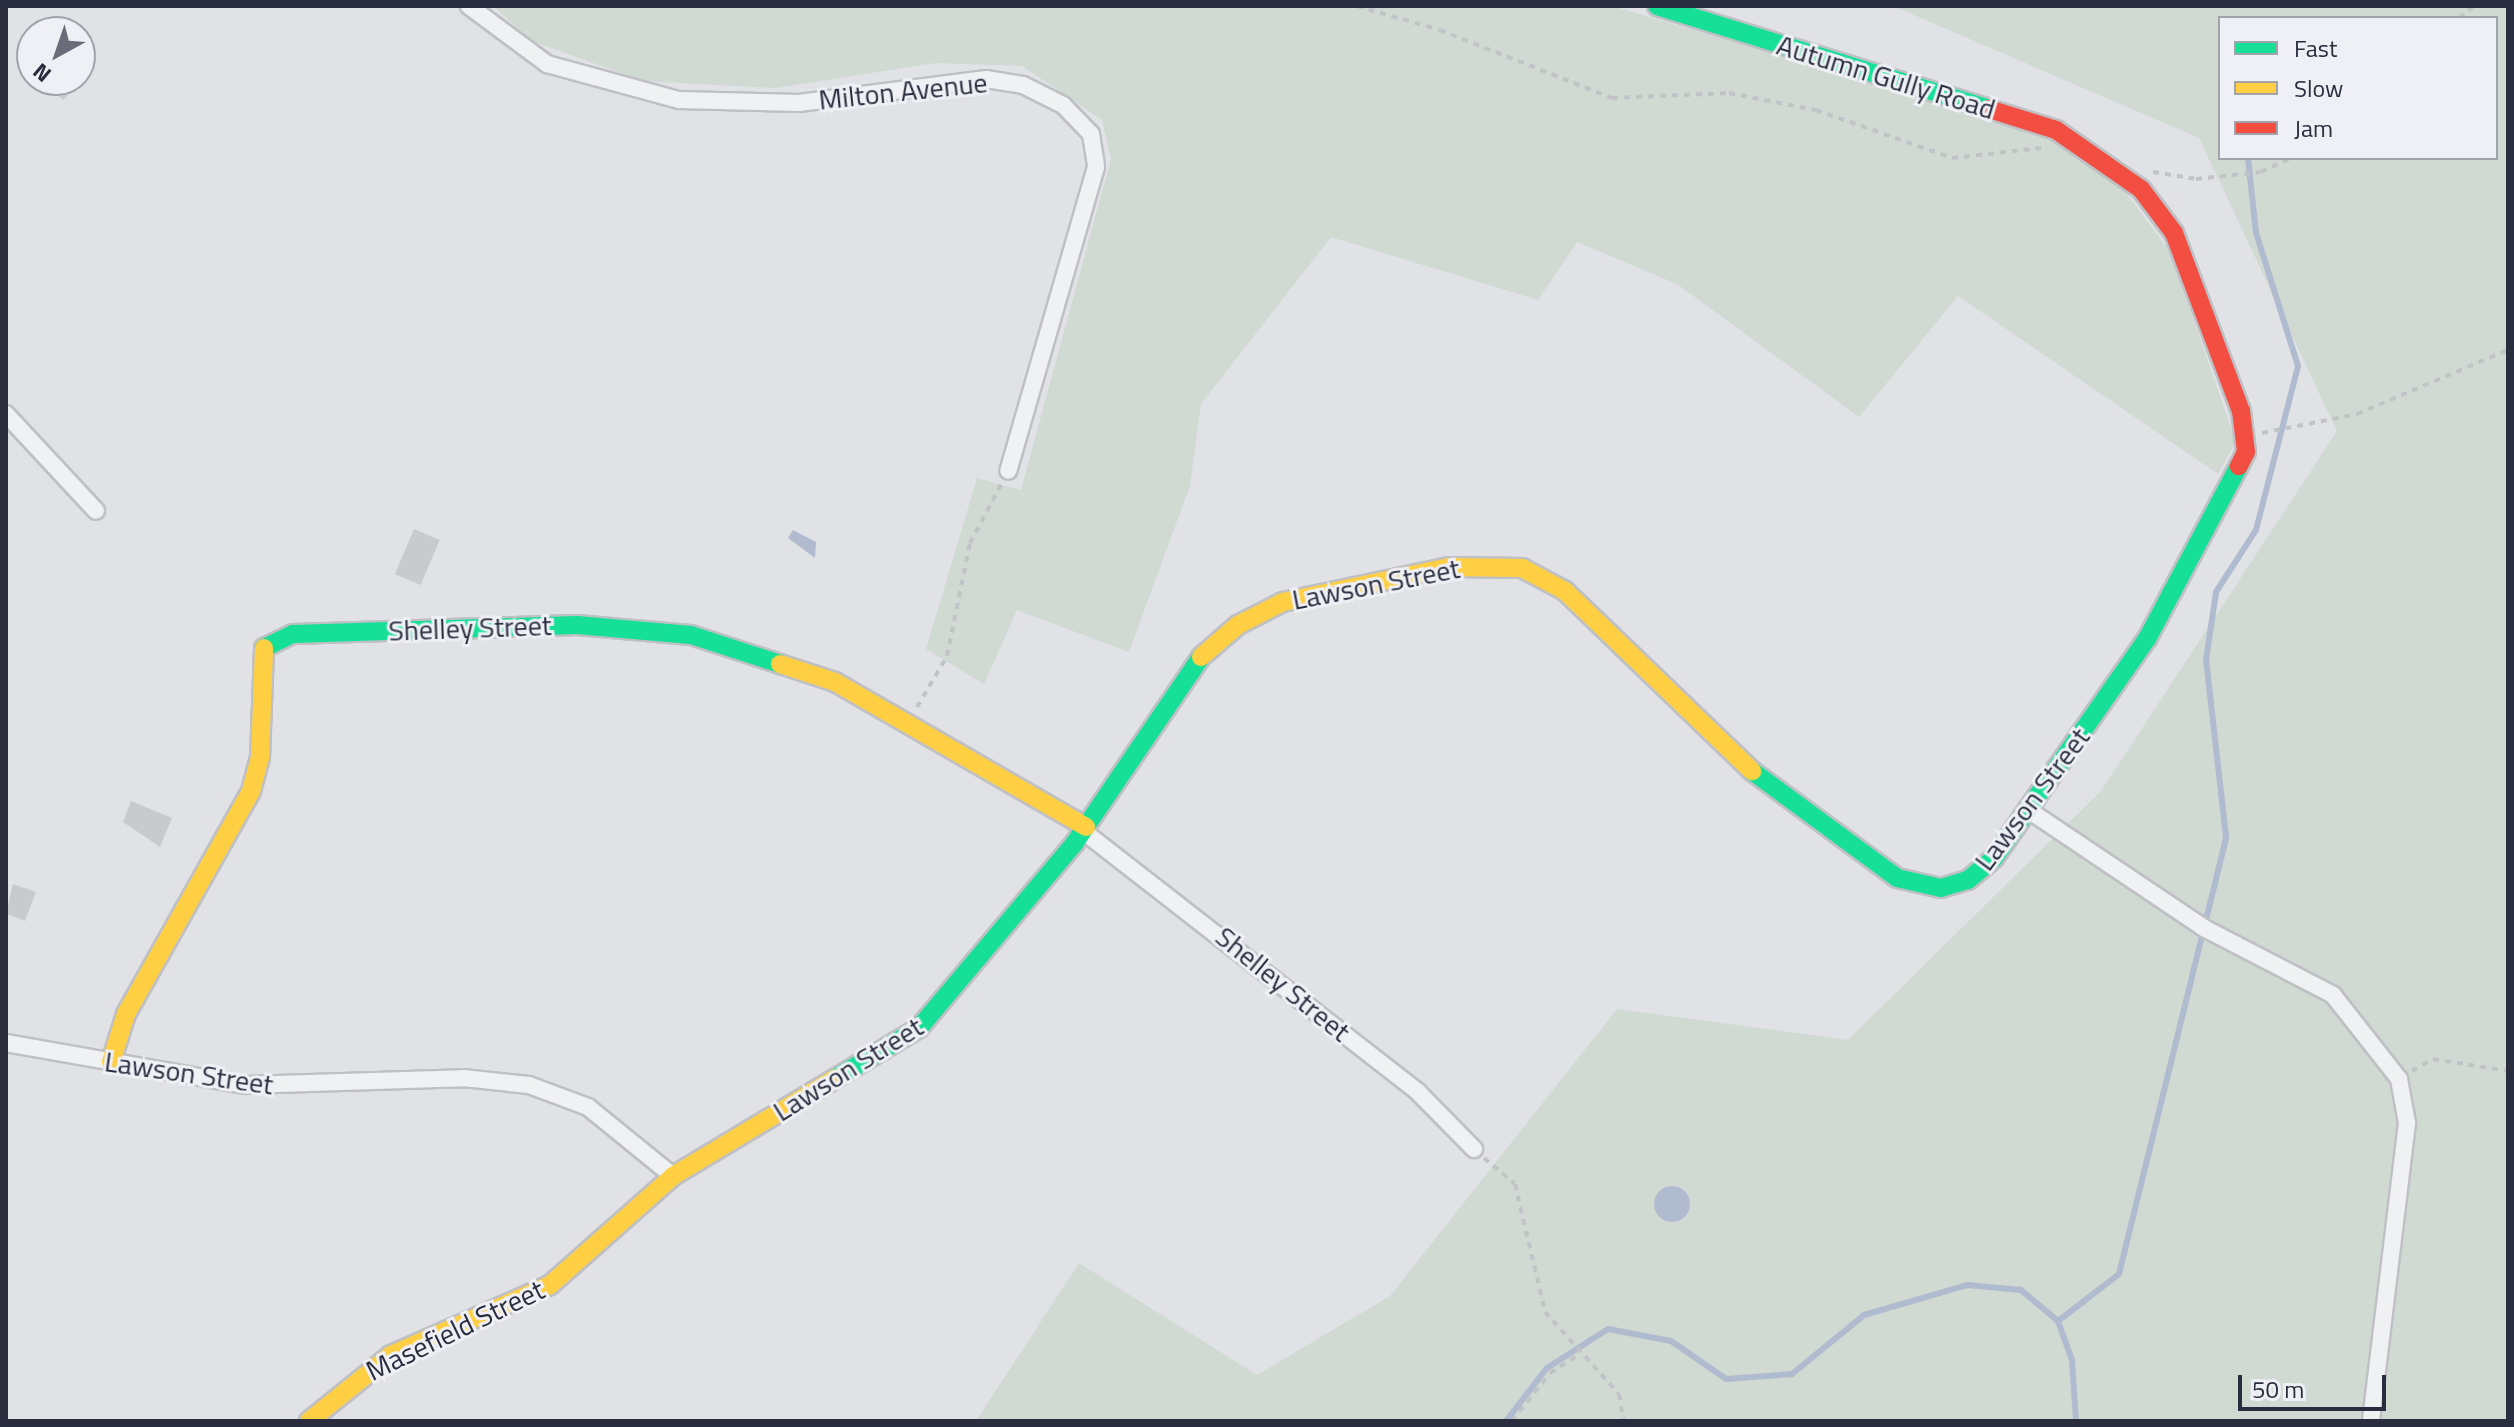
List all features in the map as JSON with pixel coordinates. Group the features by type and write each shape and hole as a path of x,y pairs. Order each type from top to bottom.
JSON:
{"street":[{"name":"Milton Avenue","path":"469,6 547,64 679,100 786,104 986,79 1023,85 1063,105 1091,134 1096,167 1008,471"},
{"name":"Autumn Gully Road","path":"1657,6 2056,130 2108,164"},
{"path":"2108,164 2141,189 2174,233 2216,331 2246,436"},
{"path":"6,414 96,511"},
{"name":"Lawson Street","path":"6,1043 280,1088 463,1078 529,1085 588,1107 673,1176 919,1028 1084,829 1181,681 1238,625 1309,594 1497,564 1545,577 1565,591 1726,750 1897,878 1941,888 1968,880 1994,858 2186,571 2240,467 2246,436"},
{"name":"Shelley Street","path":"111,1062 126,1014 251,791 260,758 254,676 264,648 276,639 577,625 691,635 807,670 909,723 1084,829 1418,1092 1474,1149"},
{"path":"2027,809 2204,928 2333,995 2399,1079 2407,1123 2371,1421"},
{"name":"Masefield Street","path":"309,1421 391,1355 550,1285 673,1176"}],"path":[{"path":"1357,6 1440,30 1612,98 1729,93 1816,110 1952,158 2056,152"},
{"path":"2108,164 2196,179 2261,172 2287,160"},
{"path":"2246,436 2357,414 2508,350"},
{"path":"909,723 947,656 970,543 1008,471"},
{"path":"2399,1079 2433,1059 2508,1071"},
{"path":"1474,1149 1515,1184 1545,1312 1570,1347 1619,1394 1624,1421"},
{"path":"1512,1421 1550,1373 1578,1355"}],"shaded area":[{"path":"493,6 1612,6 2041,132 2124,190 2170,252 2236,442 2218,474 1958,296 1859,417 1677,284 1577,242 1538,300 1331,237 1201,404 1190,486 1129,652 1017,610 984,684 926,649 977,478 1021,490 1111,159 1102,120 1022,66 936,63 775,88 643,81 532,41"},
{"path":"1893,6 2508,6 2508,1421 976,1421 1079,1263 1257,1375 1390,1296 1617,1009 1848,1040 2101,791 2337,431 2199,138"}],"water":[{"path":"793,530 816,542 815,558 788,538"},
{"path":"1672,1186 1685,1191 1690,1204 1685,1217 1672,1222 1659,1217 1654,1204 1659,1191"}],"building":[{"path":"414,529 440,540 421,585 395,574"},
{"path":"131,801 172,818 160,847 123,822"},
{"path":"13,884 36,892 25,921 6,914"}],"waterway":[{"path":"2058,1321 2119,1274 2226,837 2206,660 2216,592 2256,530 2298,366 2256,233 2248,160"},
{"path":"1506,1421 1547,1368 1608,1329 1671,1341 1726,1379 1792,1374 1864,1315 1967,1285 2021,1290 2058,1321 2072,1360 2076,1421"}],"traffic: fast":[{"path":"1657,6 1989,109"},
{"path":"1752,771 1897,878 1941,888 1968,880 1994,858 2147,639 2239,466"},
{"path":"264,648 293,634 577,625 691,635 780,664"},
{"path":"836,1078 919,1028 1074,844 1201,657"}],"traffic: slow":[{"path":"1201,657 1238,625 1283,602 1449,567 1522,568 1565,591 1752,771"},
{"path":"111,1062 126,1014 251,791 260,758 264,648"},
{"path":"780,664 835,682 1086,827"},
{"path":"309,1421 391,1355 550,1285 673,1176 836,1078"}],"traffic: jam":[{"path":"1989,109 2056,130 2141,189 2174,233 2241,411 2246,452 2239,466"}]}
